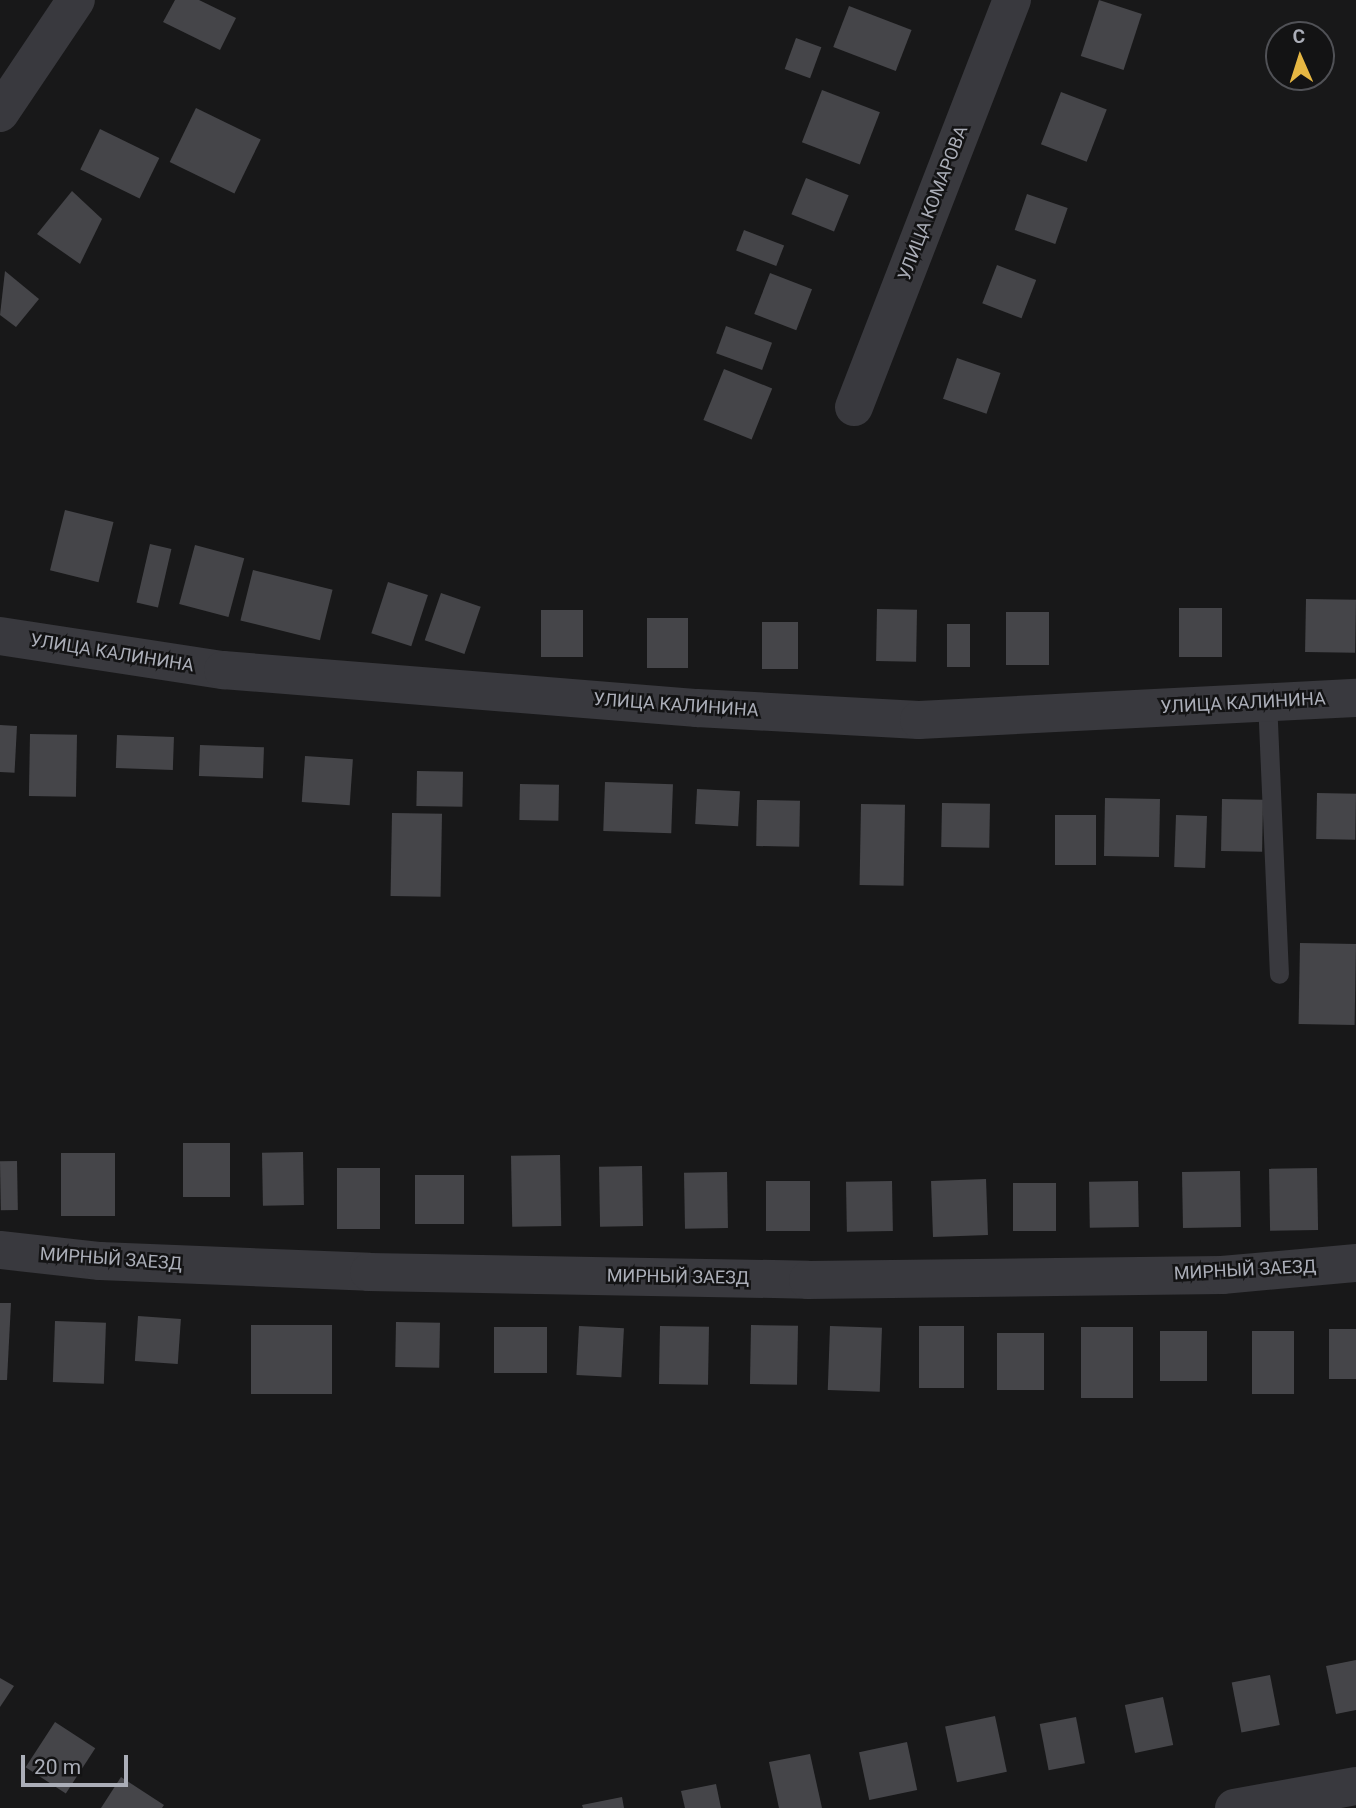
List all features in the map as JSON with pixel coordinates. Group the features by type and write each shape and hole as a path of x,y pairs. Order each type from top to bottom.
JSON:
{"street":[{"path":"0,113 76,0"},
{"name":"УЛИЦА КОМАРОВА","path":"854,407 1012,0"},
{"name":"УЛИЦА КАЛИНИНА","path":"0,636 223,670 919,720 1268,700 1356,698"},
{"name":"МИРНЫЙ ЗАЕЗД","path":"0,1250 100,1261 369,1272 808,1280 1222,1275 1356,1263"},
{"path":"1234,1808 1356,1786"}],"lane":[{"path":"1268,700 1279,974"}],"building":[{"path":"175,0 199,0 236,18 220,50 163,22"},
{"path":"1099,0 1142,14 1124,70 1081,56"},
{"path":"849,6 912,30 896,71 833,47"},
{"path":"796,38 821,47 810,78 785,69"},
{"path":"822,90 880,112 860,164 802,142"},
{"path":"1061,92 1107,110 1087,162 1041,144"},
{"path":"196,108 261,140 234,193 170,162"},
{"path":"100,129 159,158 140,198 80,169"},
{"path":"806,178 849,195 834,231 791,214"},
{"path":"72,191 102,219 80,264 37,234"},
{"path":"1027,194 1068,208 1055,244 1015,230"},
{"path":"744,230 784,245 776,266 736,251"},
{"path":"997,265 1036,280 1022,318 982,303"},
{"path":"5,271 39,299 16,327 0,315"},
{"path":"770,273 812,289 796,330 754,314"},
{"path":"726,326 772,343 762,370 716,353"},
{"path":"957,358 1000,373 986,414 943,399"},
{"path":"724,369 772,388 752,439 703,420"},
{"path":"65,510 114,522 99,582 50,570"},
{"path":"150,544 171,549 158,607 137,602"},
{"path":"195,545 244,558 228,617 179,604"},
{"path":"253,570 333,590 320,640 240,620"},
{"path":"388,582 428,595 411,646 371,633"},
{"path":"441,593 481,607 464,654 425,640"},
{"path":"1306,599 1356,600 1355,653 1305,652"},
{"path":"1179,608 1222,608 1222,657 1179,657"},
{"path":"877,609 917,610 916,662 876,661"},
{"path":"541,610 583,610 583,657 541,657"},
{"path":"1006,612 1049,612 1049,665 1006,665"},
{"path":"647,618 688,618 688,668 647,668"},
{"path":"762,622 798,622 798,669 762,669"},
{"path":"947,624 970,624 970,667 947,667"},
{"path":"0,725 17,726 15,773 0,772"},
{"path":"30,734 77,735 76,797 29,796"},
{"path":"117,735 174,737 173,770 116,768"},
{"path":"200,745 264,747 263,778 199,776"},
{"path":"305,756 353,759 350,805 302,802"},
{"path":"417,771 463,772 462,807 416,806"},
{"path":"605,782 673,784 671,833 603,831"},
{"path":"520,784 559,785 558,821 519,820"},
{"path":"697,789 740,791 738,826 695,824"},
{"path":"1317,793 1356,794 1355,840 1316,839"},
{"path":"1105,798 1160,799 1159,857 1104,856"},
{"path":"1222,799 1263,800 1262,852 1221,851"},
{"path":"757,800 800,801 799,847 756,846"},
{"path":"942,803 990,804 989,848 941,847"},
{"path":"861,804 905,805 904,886 860,885"},
{"path":"392,813 442,814 441,897 391,896"},
{"path":"1055,815 1096,815 1096,865 1055,865"},
{"path":"1176,815 1207,816 1205,868 1174,867"},
{"path":"1300,943 1356,944 1355,1025 1299,1024"},
{"path":"183,1143 230,1143 230,1197 183,1197"},
{"path":"303,1152 304,1205 263,1206 262,1153"},
{"path":"61,1153 115,1153 115,1216 61,1216"},
{"path":"560,1155 561,1226 512,1227 511,1156"},
{"path":"0,1161 17,1161 18,1210 1,1210"},
{"path":"642,1166 643,1226 600,1227 599,1167"},
{"path":"337,1168 380,1168 380,1229 337,1229"},
{"path":"1317,1168 1318,1230 1270,1231 1269,1169"},
{"path":"1240,1171 1241,1227 1183,1228 1182,1172"},
{"path":"727,1172 728,1228 685,1229 684,1173"},
{"path":"415,1175 464,1175 464,1224 415,1224"},
{"path":"986,1179 988,1235 933,1237 931,1181"},
{"path":"766,1181 810,1181 810,1231 766,1231"},
{"path":"892,1181 893,1231 847,1232 846,1182"},
{"path":"1138,1181 1139,1227 1090,1228 1089,1182"},
{"path":"1013,1183 1056,1183 1056,1231 1013,1231"},
{"path":"0,1303 11,1303 7,1380 0,1380"},
{"path":"138,1316 181,1319 178,1364 135,1361"},
{"path":"55,1321 106,1323 104,1384 53,1382"},
{"path":"396,1322 440,1323 439,1368 395,1367"},
{"path":"251,1325 332,1325 332,1394 251,1394"},
{"path":"751,1325 798,1326 797,1385 750,1384"},
{"path":"579,1326 624,1328 621,1377 576,1375"},
{"path":"660,1326 709,1327 708,1385 659,1384"},
{"path":"830,1326 882,1328 880,1392 828,1390"},
{"path":"919,1326 964,1326 964,1388 919,1388"},
{"path":"494,1327 547,1327 547,1373 494,1373"},
{"path":"1081,1327 1133,1327 1133,1398 1081,1398"},
{"path":"1329,1329 1356,1329 1356,1379 1329,1379"},
{"path":"1160,1331 1207,1331 1207,1381 1160,1381"},
{"path":"1252,1331 1294,1331 1294,1394 1252,1394"},
{"path":"997,1333 1044,1333 1044,1390 997,1390"},
{"path":"1356,1660 1356,1710 1336,1714 1326,1666"},
{"path":"1270,1675 1280,1725 1241,1733 1232,1682"},
{"path":"0,1678 14,1686 0,1707"},
{"path":"1163,1697 1173,1745 1135,1753 1125,1705"},
{"path":"995,1716 1007,1772 957,1782 945,1727"},
{"path":"1076,1717 1085,1763 1049,1770 1040,1724"},
{"path":"55,1722 95,1748 66,1793 26,1767"},
{"path":"907,1742 917,1790 869,1800 859,1752"},
{"path":"810,1754 822,1808 779,1808 769,1762"},
{"path":"121,1777 164,1805 162,1808 101,1808"},
{"path":"716,1784 721,1808 685,1808 681,1791"},
{"path":"622,1797 624,1808 583,1808 582,1805"}]}
